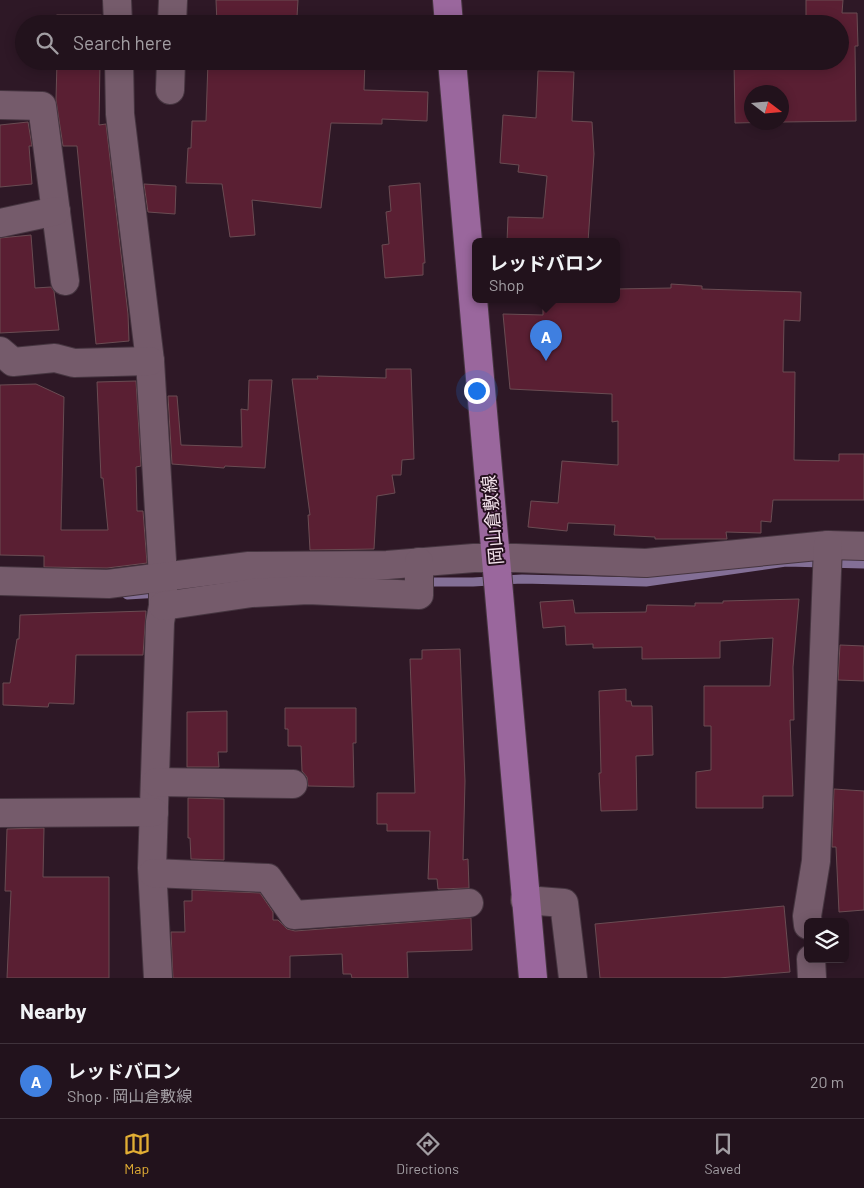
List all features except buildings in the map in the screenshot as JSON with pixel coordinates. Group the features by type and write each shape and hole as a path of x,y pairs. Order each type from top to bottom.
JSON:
{"main road":[{"path":"447,0 448,15"},
{"name":"岡山倉敷線","path":"453,70 472,294"},
{"name":"岡山倉敷線","path":"473,303 532,978"}],"street":[{"path":"117,0 118,15"},
{"path":"172,15 173,0"},
{"path":"119,70 120,114 150,361 163,591 159,642 152,873 158,978"},
{"path":"170,90 171,70"},
{"path":"0,105 42,106 65,280"},
{"path":"0,223 56,211"},
{"path":"0,351 13,362 55,358 74,363 150,361"},
{"path":"0,580 108,584 214,597 308,590 419,595 419,574 496,573 646,563 827,557 864,546"},
{"path":"807,918 816,861 827,557"},
{"path":"156,782 293,784"},
{"path":"0,813 154,812"},
{"path":"152,873 268,878 294,915 469,903"},
{"path":"525,900 564,903 573,978"},
{"path":"811,963 812,978"}],"waterway":[{"path":"421,582 473,582 522,579 646,582 786,562 864,564"},
{"path":"127,595 161,593"}],"place":[{"name":"レッドバロン","path":"546,361"}]}
